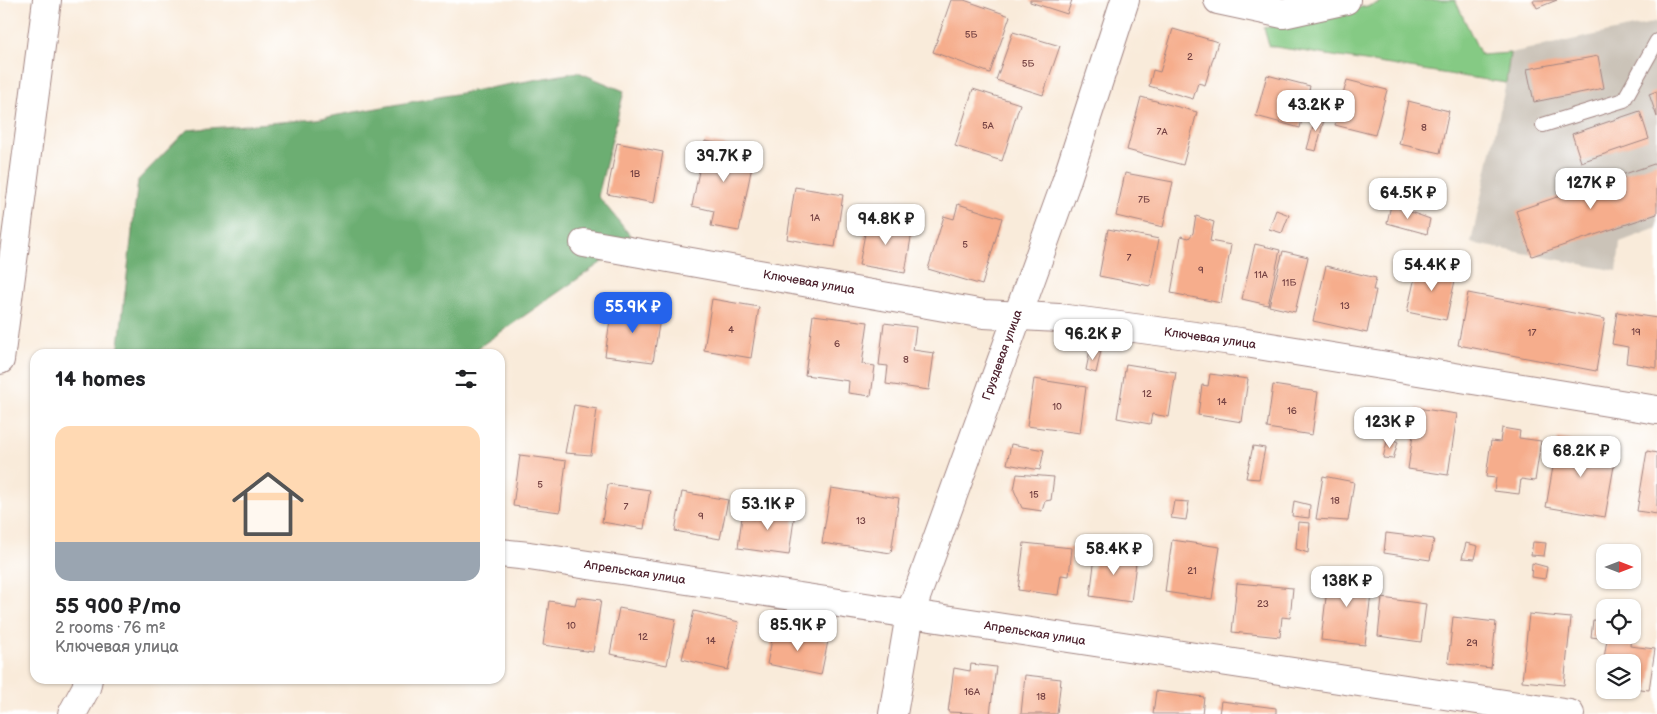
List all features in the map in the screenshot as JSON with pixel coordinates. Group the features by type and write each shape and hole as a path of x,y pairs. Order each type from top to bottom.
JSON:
{"main road":[{"name":"Груздевая улица","path":"893,714 910,614 1065,185 1125,0"},
{"path":"1218,0 1283,14 1346,0"},
{"path":"0,360 50,3"},
{"name":"Ключевая улица","path":"584,243 984,314 1059,318 1240,342 1657,410"},
{"name":"Апрельская улица","path":"505,554 1570,714"},
{"path":"72,714 87,684"}],"lane":[{"path":"1543,125 1624,100 1657,40"}],"shaded area":[{"path":"1657,22 1657,228 1620,242 1617,271 1471,243 1506,83 1510,53"}],"green space":[{"path":"1385,0 1455,0 1481,55 1510,53 1506,83 1269,46 1264,28 1376,4"},
{"path":"578,72 624,91 598,196 634,240 476,349 119,349 138,180 187,130 316,119"}],"building":[{"path":"951,0 964,0 1010,16 990,73 933,52"},
{"path":"1030,0 1072,0 1067,14 1030,2"},
{"path":"1533,0 1557,0 1537,8"},
{"path":"1173,29 1218,42 1205,85 1198,83 1193,99 1149,86 1153,70 1160,72"},
{"path":"1013,32 1060,46 1043,95 996,80"},
{"path":"1598,56 1604,88 1534,102 1527,69"},
{"path":"1267,75 1310,86 1300,128 1256,116"},
{"path":"1347,80 1387,90 1375,135 1335,125"},
{"path":"973,89 1020,104 1002,161 955,146"},
{"path":"1657,91 1657,117 1649,94"},
{"path":"1141,97 1197,112 1183,165 1127,150"},
{"path":"1408,101 1449,111 1440,153 1399,144"},
{"path":"1640,111 1649,139 1581,162 1572,134"},
{"path":"1317,113 1325,116 1316,151 1307,149"},
{"path":"705,141 755,151 739,231 711,226 714,211 692,206"},
{"path":"617,143 663,152 654,203 607,194"},
{"path":"1657,163 1657,214 1532,256 1516,211"},
{"path":"1125,173 1173,182 1163,227 1116,216"},
{"path":"1377,182 1388,183 1385,201 1373,200"},
{"path":"795,187 843,195 835,247 787,239"},
{"path":"958,204 1002,218 982,285 928,269 944,216 954,219"},
{"path":"1391,205 1430,219 1427,234 1387,223"},
{"path":"1276,210 1289,215 1282,233 1269,229"},
{"path":"1196,216 1214,222 1210,241 1231,245 1221,303 1171,293 1181,236 1189,238 1193,233"},
{"path":"868,218 913,226 905,273 859,265"},
{"path":"1108,229 1159,239 1150,286 1099,276"},
{"path":"1255,244 1280,250 1268,305 1242,299"},
{"path":"1283,251 1308,257 1295,312 1269,306"},
{"path":"1418,264 1457,272 1446,320 1407,312"},
{"path":"1326,266 1376,278 1373,290 1376,290 1367,333 1313,321"},
{"path":"1468,293 1605,319 1596,371 1458,345"},
{"path":"712,299 759,307 751,358 704,350"},
{"path":"612,305 661,312 653,362 605,356"},
{"path":"1617,312 1657,318 1657,368 1626,363 1628,347 1612,344"},
{"path":"813,315 868,322 862,364 875,366 871,396 848,393 849,381 805,375"},
{"path":"884,323 916,327 913,350 934,353 929,390 886,384 888,366 879,365"},
{"path":"1090,350 1101,351 1096,373 1086,370"},
{"path":"1126,364 1176,372 1169,417 1152,414 1150,424 1117,418"},
{"path":"1210,374 1248,379 1242,422 1198,415 1202,385 1208,386"},
{"path":"1034,379 1086,387 1080,433 1027,426"},
{"path":"1273,385 1318,392 1312,435 1267,428"},
{"path":"574,405 597,409 591,455 565,453"},
{"path":"1417,408 1457,414 1448,475 1408,469"},
{"path":"1502,428 1520,431 1519,438 1541,441 1535,481 1521,479 1519,494 1494,491 1496,478 1486,477 1491,441 1500,442"},
{"path":"1388,437 1398,442 1393,459 1383,458"},
{"path":"1558,438 1617,449 1605,517 1546,507"},
{"path":"1011,444 1044,450 1040,470 1007,464"},
{"path":"1253,446 1265,448 1259,479 1246,478"},
{"path":"1647,451 1657,453 1657,514 1637,511"},
{"path":"520,455 566,461 560,512 513,506"},
{"path":"1017,474 1054,477 1051,500 1045,501 1042,511 1022,508 1014,490"},
{"path":"1323,476 1354,482 1348,521 1316,519"},
{"path":"608,484 650,490 644,529 602,522"},
{"path":"831,488 899,498 891,553 822,543"},
{"path":"682,492 728,500 720,539 675,531"},
{"path":"1174,501 1189,502 1186,520 1171,518"},
{"path":"1294,501 1310,505 1309,518 1292,516"},
{"path":"756,506 795,512 789,555 738,548 742,517 754,519"},
{"path":"1298,522 1310,523 1308,553 1296,549"},
{"path":"1386,533 1434,539 1430,560 1384,553"},
{"path":"1172,540 1220,547 1212,599 1165,592"},
{"path":"1533,542 1546,543 1544,556 1531,555"},
{"path":"1024,543 1072,548 1069,576 1061,575 1058,595 1018,590"},
{"path":"1466,543 1478,546 1475,559 1462,558"},
{"path":"1096,549 1137,555 1131,602 1090,596"},
{"path":"1532,563 1547,567 1545,579 1531,577"},
{"path":"1329,572 1373,576 1365,645 1321,640"},
{"path":"1237,583 1293,588 1290,618 1282,617 1280,637 1232,632"},
{"path":"577,597 601,600 593,652 543,645 549,601 575,605"},
{"path":"1382,598 1426,604 1421,642 1378,636"},
{"path":"619,608 676,619 667,665 610,654"},
{"path":"694,611 739,622 728,670 682,659"},
{"path":"1529,614 1571,618 1564,685 1522,681"},
{"path":"1453,617 1496,622 1491,668 1448,663"},
{"path":"1593,620 1596,620 1596,638 1591,637"},
{"path":"774,630 828,641 821,675 767,664"},
{"path":"1606,644 1630,644 1630,646 1655,649 1649,690 1641,689 1641,654 1605,654"},
{"path":"971,664 996,667 990,714 948,712 954,668 970,671"},
{"path":"1025,675 1061,679 1057,714 1021,714"},
{"path":"1156,691 1204,697 1202,714 1153,714"},
{"path":"1221,701 1276,708 1276,714 1219,714"}]}
